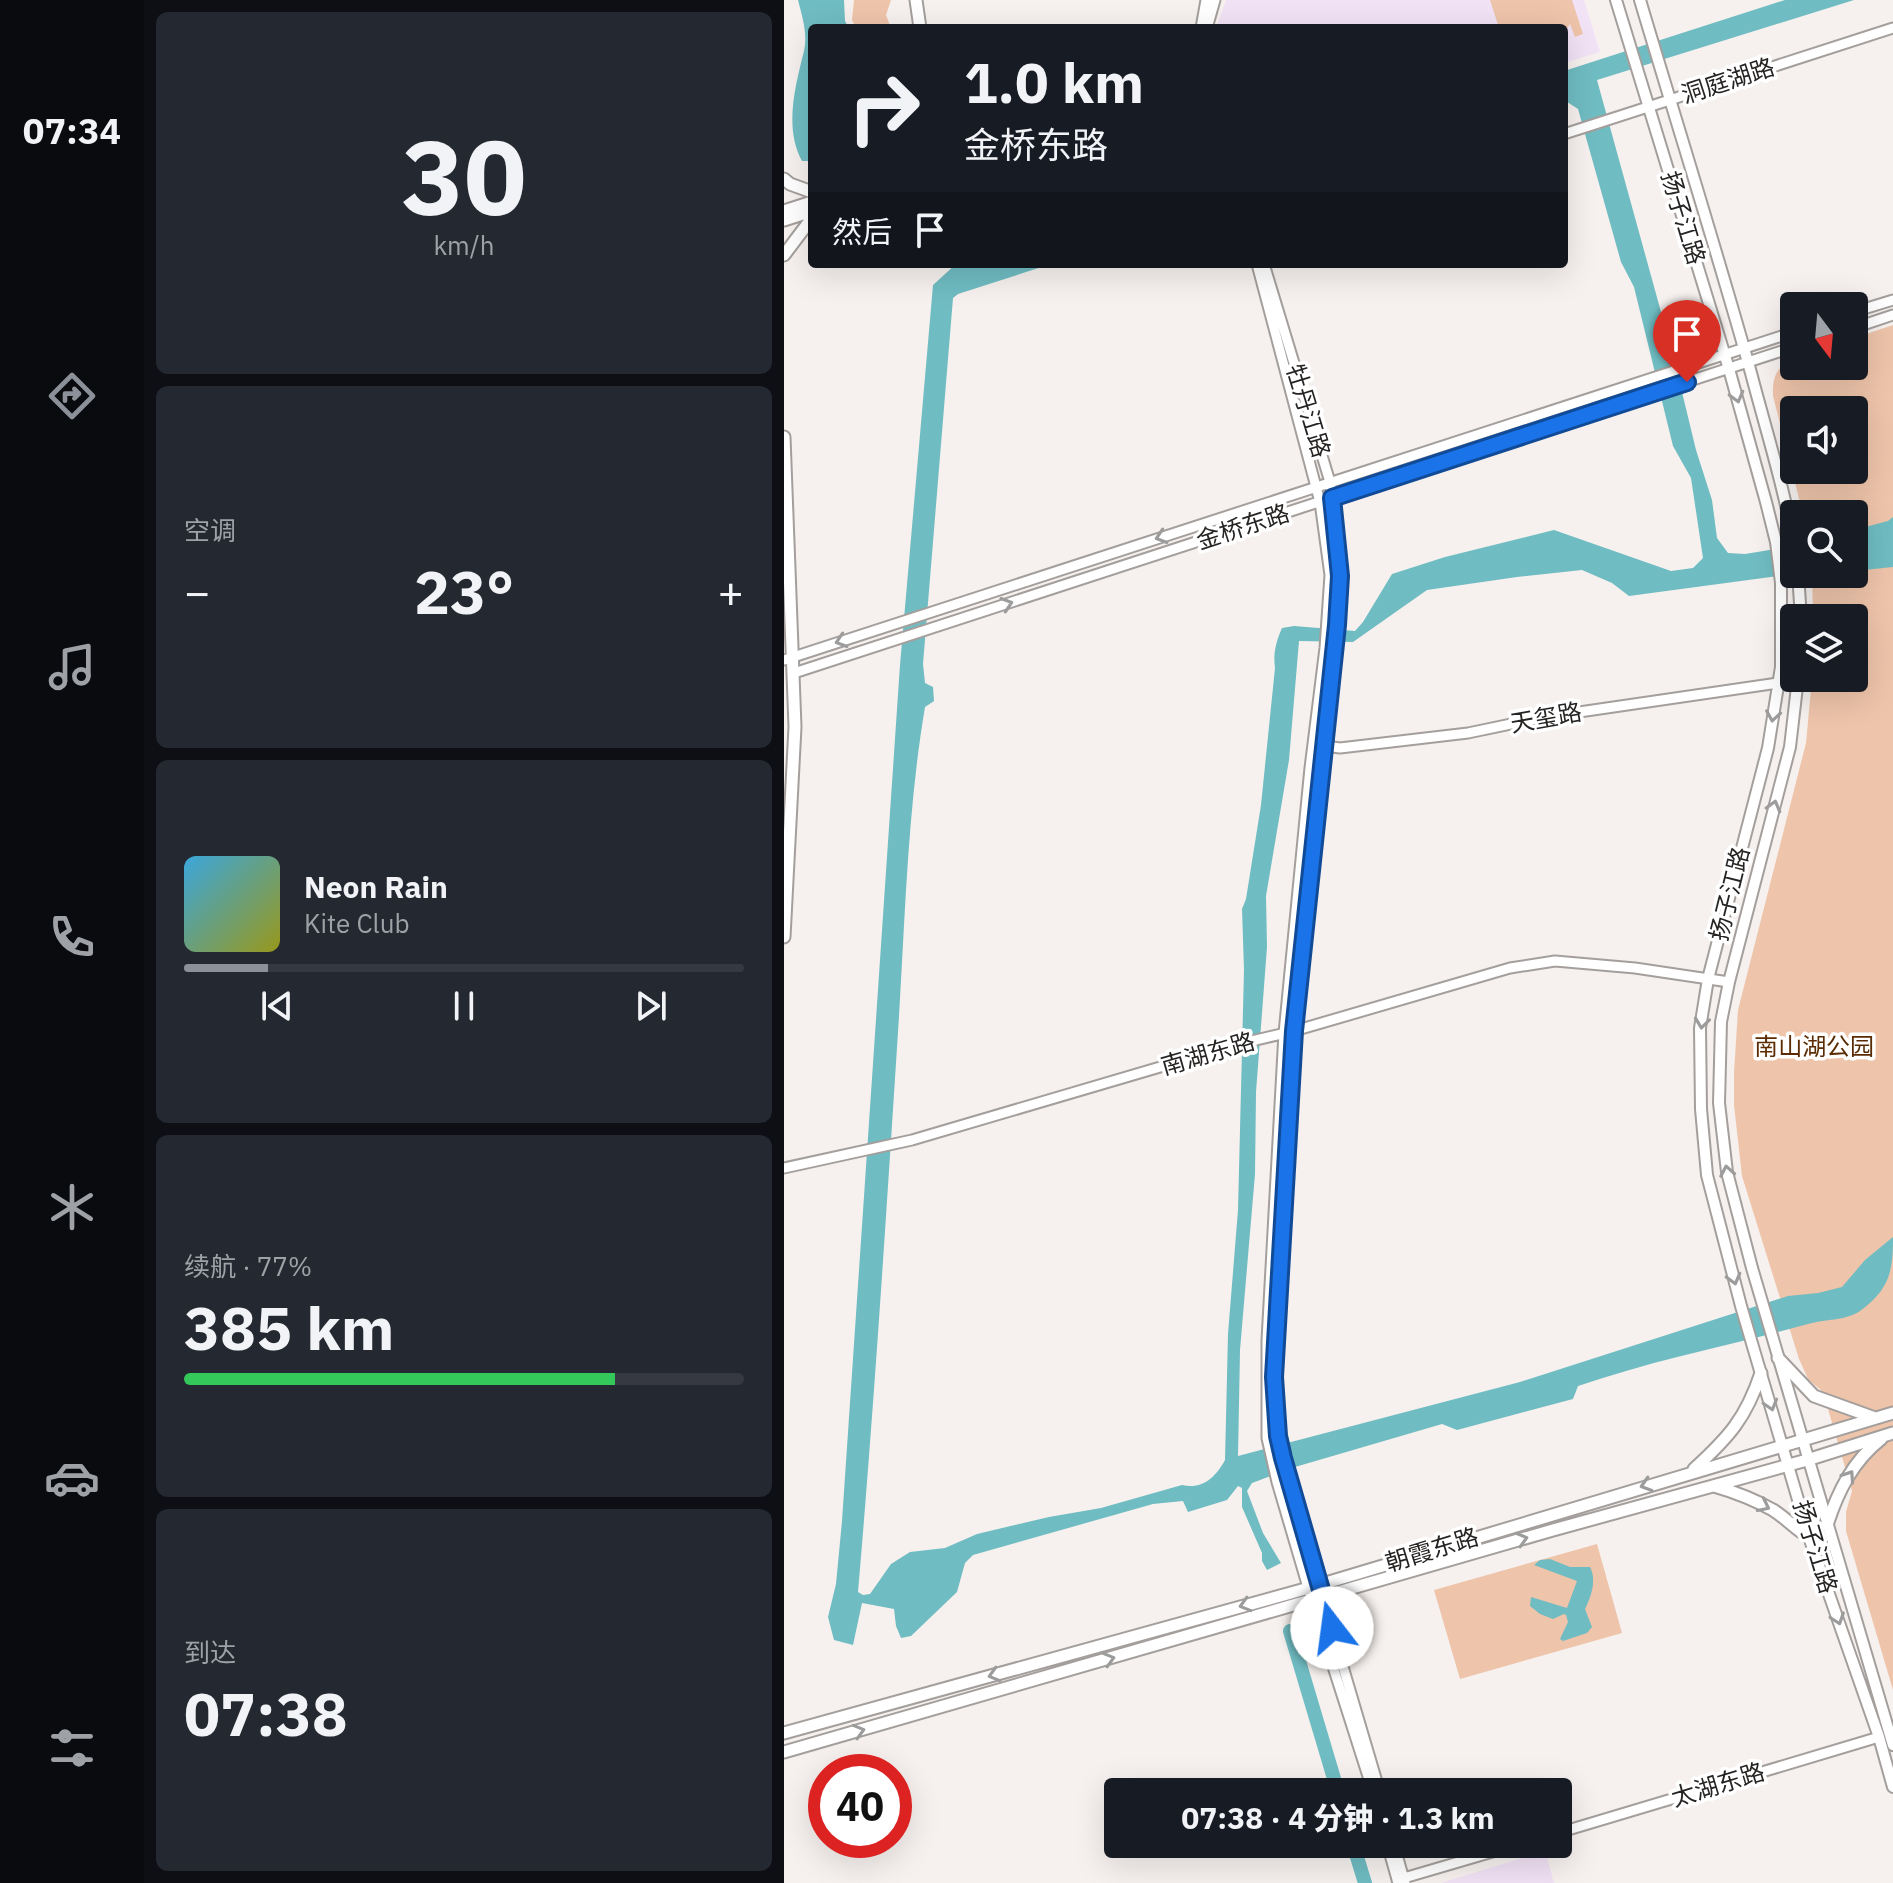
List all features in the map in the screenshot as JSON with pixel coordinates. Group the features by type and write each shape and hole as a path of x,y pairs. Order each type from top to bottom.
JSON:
{"main road":[{"path":"916,0 919,24"},
{"path":"923,0 926,24"},
{"name":"扬子江路","path":"1616,0 1725,354 1776,542 1781,583 1781,667 1768,748 1708,979 1700,1028 1699,1067 1706,1162 1741,1306 1809,1537 1879,1737 1893,1787"},
{"name":"扬子江路","path":"1640,0 1730,295 1786,500"},
{"path":"784,179 808,191"},
{"path":"784,211 808,203"},
{"path":"784,220 808,212"},
{"path":"784,255 808,223"},
{"path":"784,437 789,674 795,727 784,937"},
{"name":"扬子江路","path":"1796,692 1790,747 1721,1022 1720,1117 1727,1172 1772,1337 1893,1745"},
{"path":"1778,1358 1814,1396 1875,1418"},
{"path":"1691,1472 1741,1421 1761,1373"},
{"name":"朝霞东路","path":"784,1733 1314,1586 1893,1413"},
{"path":"1827,1525 1841,1487 1859,1461 1889,1434"},
{"name":"朝霞东路","path":"784,1752 1790,1465 1889,1434"},
{"path":"1714,1486 1777,1512 1794,1529 1809,1537"}],"street":[{"path":"1202,24 1206,0"},
{"path":"1208,24 1215,0"},
{"name":"洞庭湖路","path":"1568,133 1893,28"},
{"name":"牡丹江路","path":"1258,268 1320,502 1330,575 1332,624"},
{"name":"牡丹江路","path":"1265,268 1330,482 1340,576 1332,624 1324,746 1289,1032"},
{"path":"1868,308 1893,300"},
{"path":"1868,323 1893,315"},
{"name":"金桥东路","path":"789,658 1780,336"},
{"name":"金桥东路","path":"789,674 1780,352"},
{"name":"牡丹江路","path":"1330,648 1313,744 1289,1032 1272,1437 1282,1481 1376,1778"},
{"name":"天玺路","path":"1313,744 1340,748 1468,733 1545,717 1778,683"},
{"name":"南湖东路","path":"784,1168 900,1143 1510,968 1555,961 1635,968 1729,982"},
{"name":"牡丹江路","path":"1318,1599 1369,1778"},
{"name":"太湖东路","path":"1572,1829 1879,1737"},
{"path":"1392,1858 1401,1881"},
{"path":"1397,1858 1401,1881"},
{"path":"1401,1881 1475,1858"}],"shaded area":[{"path":"1226,0 1584,0 1600,52 1568,62 1568,24 1217,24"},
{"path":"1522,1858 1547,1858 1554,1883 1441,1883"}],"green space":[{"path":"854,0 891,0 886,15 889,24 854,24"},
{"path":"1490,0 1572,0 1583,34 1575,37 1570,24 1568,27 1568,24 1498,24"},
{"name":"南山湖公园","path":"1893,325 1893,1690 1846,1531 1846,1512 1852,1491 1823,1392 1808,1379 1799,1359 1742,1176 1734,1105 1738,1010 1806,743 1811,692 1868,692 1868,604 1813,604 1812,588 1868,588 1868,500 1799,500 1795,484 1868,484 1868,396 1780,396 1780,424 1773,396 1780,368 1780,380 1868,380 1868,333"},
{"path":"1597,1544 1622,1633 1460,1679 1434,1590"}],"water":[{"path":"798,0 844,0 847,24 808,24 808,161 802,161 793,135 792,121 804,51 804,25"},
{"path":"1785,0 1854,0 1597,80 1712,500 1717,538 1728,553 1745,554 1780,548 1780,576 1629,596 1612,583 1582,570 1517,577 1427,590 1353,642 1299,641 1289,760 1266,896 1267,947 1256,1092 1255,1174 1240,1350 1238,1456 1520,1382 1788,1296 1842,1287 1865,1260 1893,1237 1892,1260 1884,1287 1870,1303 1848,1317 1814,1322 1635,1368 1578,1386 1573,1399 1457,1430 1442,1424 1295,1467 1252,1483 1247,1491 1263,1533 1281,1563 1267,1570 1242,1507 1242,1488 1238,1486 1227,1500 1188,1512 1183,1501 1153,1504 973,1555 965,1563 957,1592 911,1636 901,1638 894,1609 862,1603 853,1645 834,1640 828,1617 836,1584 842,1521 900,665 933,285 952,268 1039,268 953,298 923,664 925,683 933,687 934,701 925,707 910,828 880,1312 858,1592 863,1595 870,1594 891,1564 910,1552 945,1548 977,1534 1101,1508 1182,1485 1196,1486 1213,1477 1225,1460 1228,1334 1238,1210 1244,970 1242,909 1261,805 1275,652 1282,628 1294,626 1355,631 1392,574 1445,557 1554,530 1671,571 1693,568 1703,558 1691,478 1673,446 1634,287 1621,262 1578,109 1568,103 1568,70"},
{"path":"1893,517 1893,567 1868,570 1868,526"},
{"path":"1550,1559 1570,1567 1590,1567 1593,1577 1585,1609 1592,1627 1587,1633 1563,1641 1560,1639 1568,1622 1566,1615 1553,1619 1530,1606 1531,1597 1567,1608 1577,1581 1534,1565 1540,1560"}],"waterway":[{"path":"1290,1631 1334,1778"},
{"path":"1357,1858 1365,1883"}],"route":[{"path":"1332,1628 1288,1480 1278,1436 1274,1377 1294,1031 1337,625 1340,576 1332,498 1687,382"}]}
